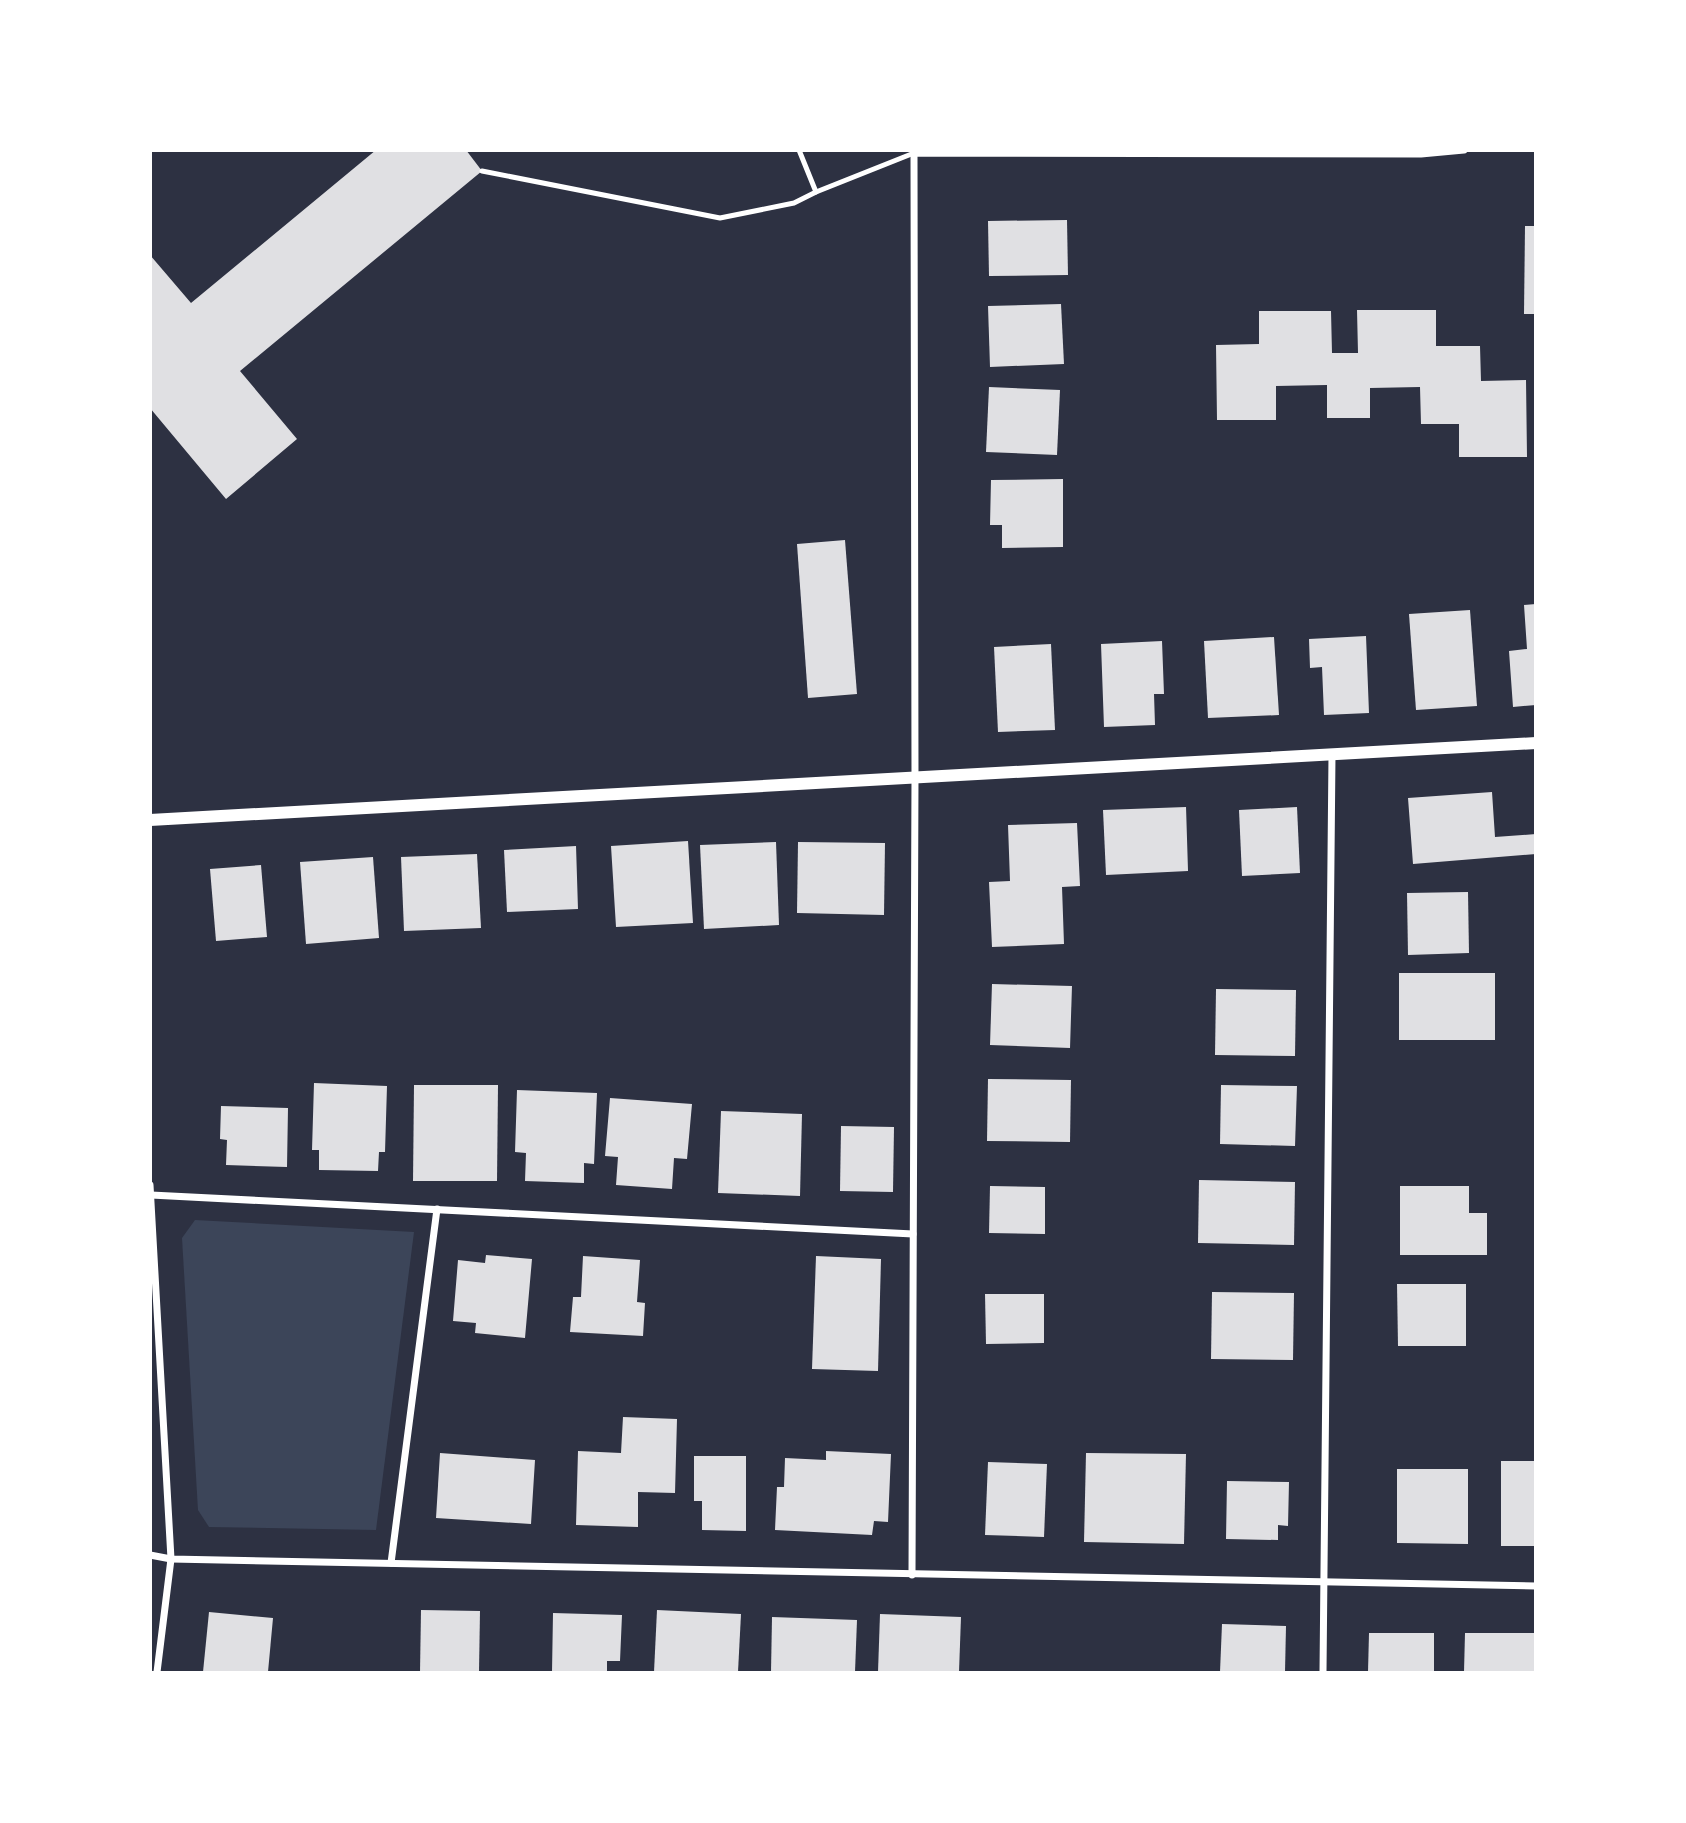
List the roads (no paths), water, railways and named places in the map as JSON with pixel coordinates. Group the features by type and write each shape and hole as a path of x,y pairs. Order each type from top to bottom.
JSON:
{"street":[{"path":"912,1575 914,153 1421,154 1464,150"},
{"path":"150,820 1535,743"},
{"path":"1323,1672 1332,755"},
{"path":"150,1185 171,1559 157,1672"},
{"path":"151,1195 913,1234"},
{"path":"391,1563 437,1209"},
{"path":"150,1555 171,1559 1535,1586"}],"lane":[{"path":"799,150 816,192"},
{"path":"482,171 720,218 794,202 914,153"}]}
